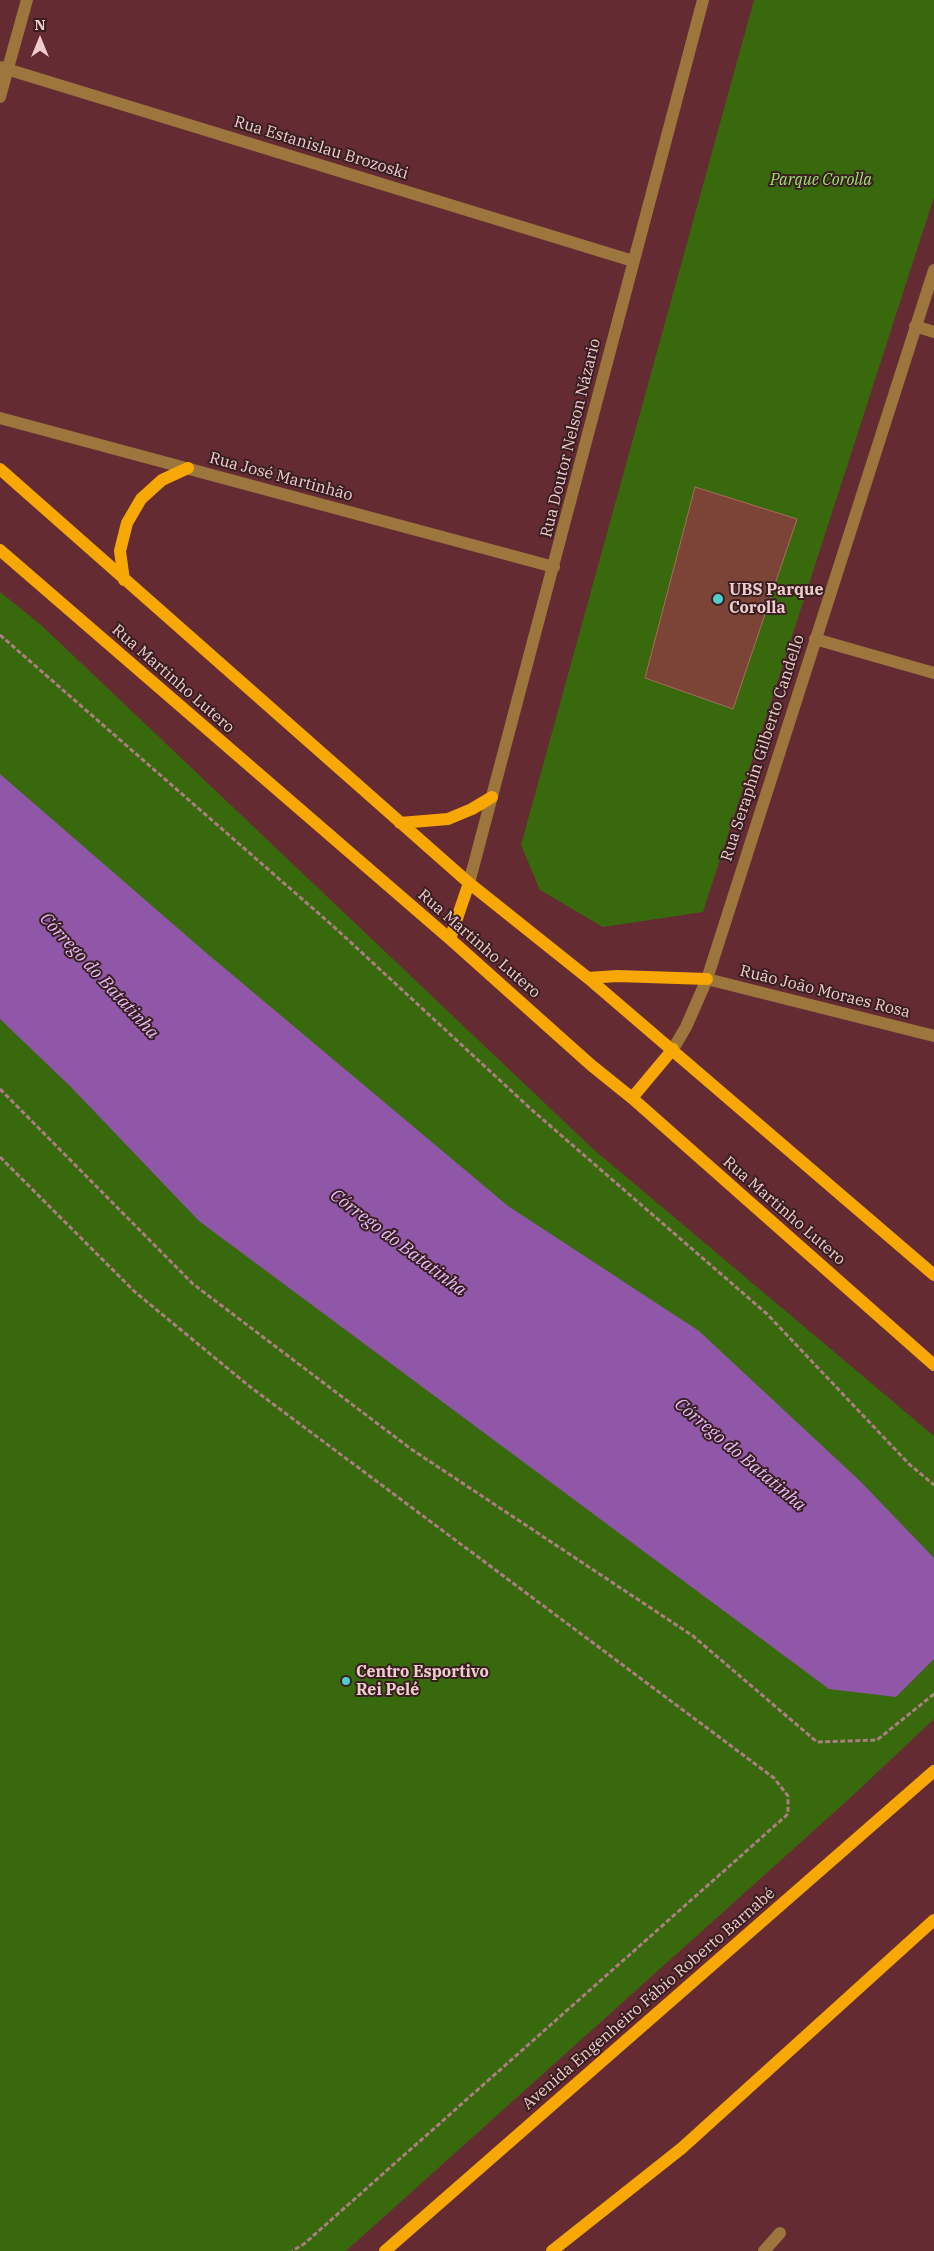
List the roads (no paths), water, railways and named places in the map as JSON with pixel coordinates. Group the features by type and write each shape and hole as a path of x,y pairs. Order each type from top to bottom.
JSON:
{"main road":[{"path":"124,580 120,551 127,524 136,507 141,499 162,480 188,468"},
{"path":"0,469 469,883 673,1049 934,1275"},
{"name":"Rua Martinho Lutero","path":"0,550 450,939 591,1066 632,1098 934,1365"},
{"path":"400,822 448,818 472,809 492,797"},
{"path":"450,939 469,883"},
{"path":"588,978 617,976 707,979"},
{"path":"632,1098 673,1049"},
{"name":"Avenida Engenheiro Fábio Roberto Barnabé","path":"385,2251 934,1772"},
{"path":"552,2251 682,2148 934,1920"}],"street":[{"path":"0,97 4,68 27,0"},
{"name":"Rua Doutor Nelson Názario","path":"469,883 703,0"},
{"name":"Rua Estanislau Brozoski","path":"4,68 633,261"},
{"name":"Rua Seraphin Gilberto Candello","path":"673,1049 686,1027 707,979 934,270"},
{"path":"915,326 934,332"},
{"name":"Rua José Martinhão","path":"0,418 554,567"},
{"path":"815,639 934,673"},
{"name":"Ruão João Moraes Rosa","path":"707,979 934,1036"},
{"path":"764,2251 780,2232"}],"water":[{"name":"Córrego do Batatinha","path":"0,774 204,951 508,1206 699,1331 861,1482 934,1558 934,1659 896,1697 829,1689 199,1221 71,1087 0,1019"}],"place":[{"name":"UBS Parque Corolla","path":"718,599"},
{"name":"Centro Esportivo Rei Pelé","path":"346,1681"}],"park label":[{"name":"Parque Corolla","path":"821,180"}]}
